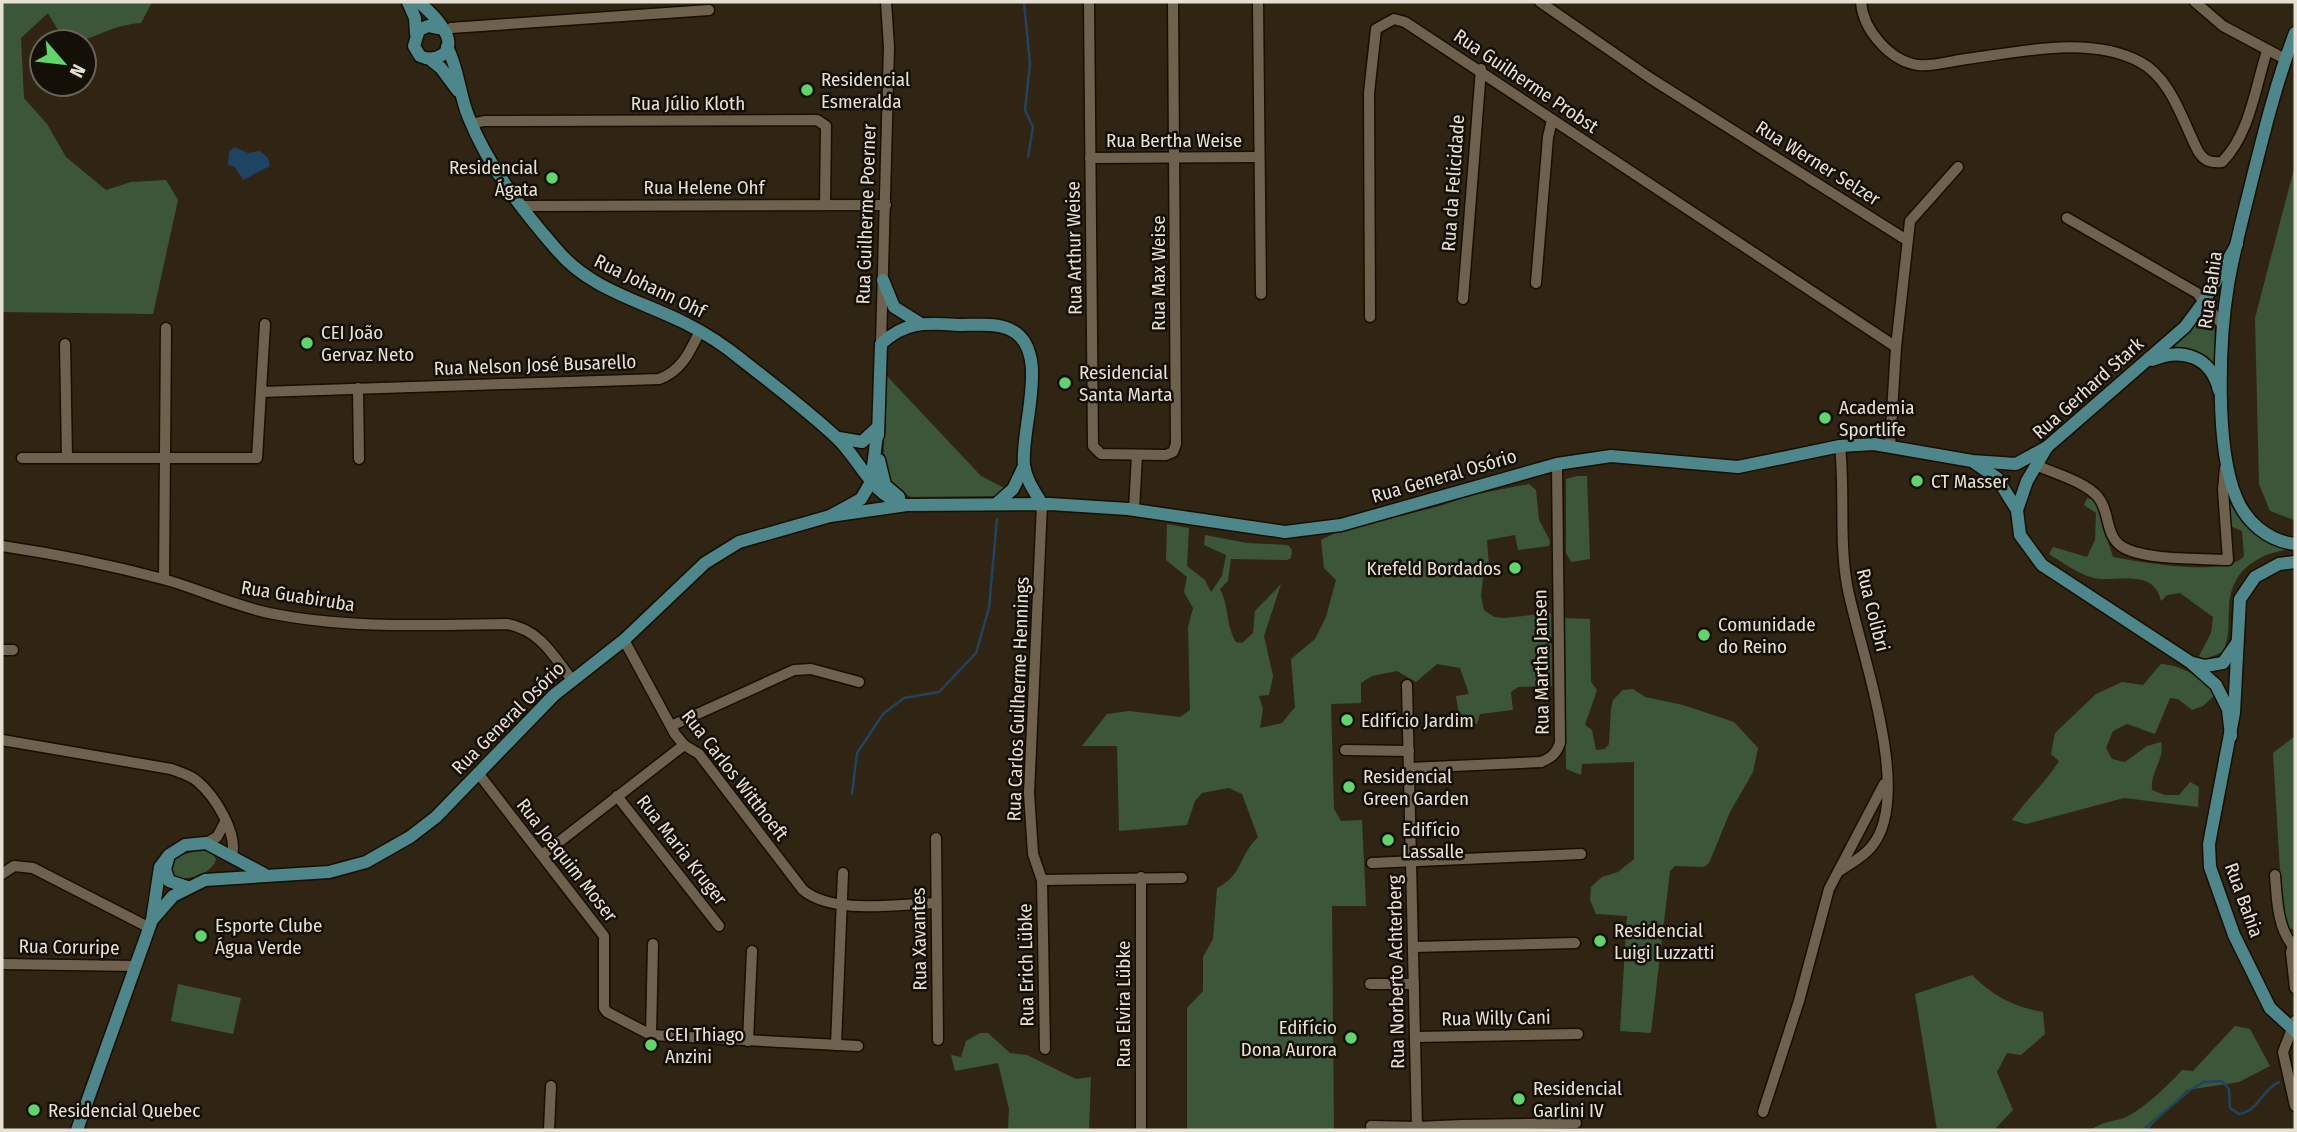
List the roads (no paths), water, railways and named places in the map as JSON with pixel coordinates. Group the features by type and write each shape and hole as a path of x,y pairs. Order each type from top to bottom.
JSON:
{"main road":[{"path":"408,2 415,18 416,51 430,60 443,55 447,47 444,31 435,16 419,2"},
{"path":"416,34 428,26 444,31"},
{"name":"Rua Bahia","path":"2226,458 2223,326 2236,244 2272,102 2295,33"},
{"name":"Rua Johann Ohf","path":"447,47 453,59 471,124 522,206 568,263 583,275 628,300 700,331 742,360 836,437 859,461 871,482"},
{"name":"Rua Johann Ohf","path":"430,60 441,68 463,101"},
{"name":"Rua Gerhard Stark","path":"2017,509 2022,490 2047,447 2185,327 2205,300 2236,244"},
{"path":"883,280 894,307 918,322"},
{"path":"881,344 897,330 918,322 1001,327 1023,339 1032,356 1024,465 1013,489 996,504"},
{"name":"Rua Guilherme Poerner","path":"878,427 881,344"},
{"path":"2144,364 2176,354 2197,358 2217,381 2223,404"},
{"path":"836,437 850,442 862,442 878,427"},
{"path":"878,427 871,482 885,496 907,505"},
{"name":"Rua General Osório","path":"878,427 879,464 885,485 899,497 923,504"},
{"name":"Rua General Osório","path":"150,924 163,905 187,887 205,880 329,872 386,852 436,817 572,680 624,640 705,563 726,549 830,516 923,504 1042,504 1134,510 1285,531 1311,530 1341,525 1557,464 1611,456 1738,467 1840,446 1890,445 1972,461 2016,464 2047,447"},
{"path":"2226,458 2235,495 2248,517 2266,534 2295,544"},
{"name":"Rua General Osório","path":"1972,461 1997,478 2012,497 2017,509"},
{"path":"1024,465 1030,484 1042,504"},
{"name":"Rua General Osório","path":"830,516 861,499 871,482"},
{"path":"2017,509 2020,535 2042,565 2190,662 2216,685 2224,696 2231,736"},
{"name":"Rua Bahia","path":"2294,1027 2270,1008 2259,989 2234,934 2210,867 2211,826 2231,736 2240,599 2255,577 2279,564 2295,562"},
{"path":"2190,662 2204,666 2223,663 2238,640"},
{"path":"187,887 169,881 166,875 169,855 185,845 206,843 219,849 228,861 272,877"},
{"name":"Rua General Osório","path":"77,1130 150,924 157,874 169,855"},
{"path":"205,880 228,861"}],"street":[{"name":"Rua Guilherme Poerner","path":"881,344 889,47 886,2"},
{"name":"Rua Arthur Weise","path":"1089,2 1093,446 1101,454 1137,455"},
{"name":"Rua Max Weise","path":"1137,455 1166,455 1173,452 1176,444 1173,2"},
{"path":"1258,2 1261,294"},
{"name":"Rua Werner Selzer","path":"1540,2 1650,78 1905,239"},
{"path":"1861,2 1865,20 1884,47 1900,59 1920,65 2032,50 2083,48 2140,62 2156,73 2203,160 2213,163 2222,162 2233,151 2255,94 2267,51"},
{"path":"2195,2 2223,26 2285,59"},
{"path":"444,31 451,28 709,10"},
{"name":"Rua Guilherme Probst","path":"1370,317 1368,93 1377,29 1394,19 1405,22 1480,69 1552,120 1896,347"},
{"name":"Rua da Felicidade","path":"1463,299 1480,69"},
{"path":"2255,94 2272,102"},
{"name":"Rua Júlio Kloth","path":"471,124 484,121 817,120 826,126 825,203"},
{"path":"1536,283 1548,137 1552,120"},
{"name":"Rua Bertha Weise","path":"1090,158 1259,157"},
{"path":"1890,445 1905,239 1910,221 1918,209 1958,167"},
{"name":"Rua Helene Ohf","path":"522,206 825,203 886,205"},
{"path":"2067,218 2197,293 2223,326"},
{"path":"22,458 257,458 264,324"},
{"path":"164,579 166,328"},
{"name":"Rua Nelson José Busarello","path":"261,392 659,379 672,375 700,331"},
{"path":"65,344 67,458"},
{"path":"358,388 359,459"},
{"name":"Rua Colibri","path":"1838,872 1873,845 1886,817 1884,743 1870,670 1848,588 1841,543 1840,446"},
{"path":"1134,510 1137,455"},
{"name":"Rua Bahia","path":"2036,465 2087,488 2097,496 2112,535 2124,548 2169,557 2228,560 2223,490 2226,458"},
{"name":"Rua Martha Jansen","path":"1409,768 1541,762 1551,758 1557,751 1560,730 1557,464"},
{"name":"Rua Carlos Guilherme Hennings","path":"1042,504 1029,793 1033,855 1042,880"},
{"name":"Rua Guabiruba","path":"2,546 61,555 164,579 235,605 272,613 371,625 522,626 539,636 572,680"},
{"name":"Rua Carlos Witthoeft","path":"624,640 684,745 699,754 803,890 824,903 842,905 936,903"},
{"path":"671,726 794,670 811,669 859,681"},
{"path":"1408,685 1409,768"},
{"path":"2,740 171,768 196,780 214,800 233,840 228,861"},
{"path":"542,855 684,745"},
{"path":"1345,750 1409,751"},
{"name":"Rua Norberto Achterberg","path":"1409,768 1417,1126"},
{"name":"Rua Joaquim Moser","path":"478,773 604,936 604,1008 651,1035 858,1046"},
{"name":"Rua Colibri","path":"1763,1112 1799,1001 1820,913 1885,782"},
{"name":"Rua Maria Kruger","path":"617,796 719,926"},
{"path":"1872,811 1886,817"},
{"path":"206,843 217,837 225,822"},
{"name":"Rua Xavantes","path":"936,838 938,1040"},
{"path":"1854,840 1867,851"},
{"path":"1372,863 1581,854"},
{"path":"2,874 14,866 33,868 150,924"},
{"path":"836,1045 843,873"},
{"path":"2275,875 2278,912 2284,935 2294,943 2295,988"},
{"name":"Rua Elvira Lübke","path":"1140,877 1141,1130"},
{"path":"1042,880 1182,878"},
{"name":"Rua Erich Lübke","path":"1042,880 1045,1049"},
{"path":"1413,947 1575,943"},
{"path":"651,1035 653,944"},
{"path":"748,1041 752,951"},
{"name":"Rua Coruripe","path":"2,964 135,966"},
{"path":"1370,984 1414,984"},
{"path":"2294,1027 2283,1052 2295,1105"},
{"name":"Rua Willy Cani","path":"1415,1037 1578,1034"},
{"path":"549,1130 551,1086"},
{"path":"1371,1126 1462,1128 1576,1123"}],"water":[{"path":"234,147 248,153 260,151 268,158 270,166 243,180 235,167 228,165 229,152"}],"waterway":[{"path":"1024,2 1030,64 1025,110 1033,127 1028,157"},
{"path":"852,794 857,753 883,714 904,698 939,692 976,653 989,608 997,519"},
{"path":"2143,1130 2190,1090 2204,1082 2222,1081 2229,1089 2230,1108 2239,1114 2251,1109 2279,1082"}],"place":[{"name":"Residencial Esmeralda","path":"807,90"},
{"name":"Residencial Ágata","path":"552,178"},
{"name":"CEI João Gervaz Neto","path":"307,343"},
{"name":"Residencial Santa Marta","path":"1065,383"},
{"name":"Academia Sportlife","path":"1825,418"},
{"name":"CT Masser","path":"1917,481"},
{"name":"Krefeld Bordados","path":"1515,568"},
{"name":"Comunidade do Reino","path":"1704,635"},
{"name":"Edifício Jardim","path":"1347,720"},
{"name":"Residencial Green Garden","path":"1349,787"},
{"name":"Edifício Lassalle","path":"1388,840"},
{"name":"Esporte Clube Água Verde","path":"201,936"},
{"name":"Residencial Luigi Luzzatti","path":"1600,941"},
{"name":"Edifício Dona Aurora","path":"1351,1038"},
{"name":"CEI Thiago Anzini","path":"651,1045"},
{"name":"Residencial Garlini IV","path":"1519,1099"},
{"name":"Residencial Quebec","path":"34,1110"}]}
